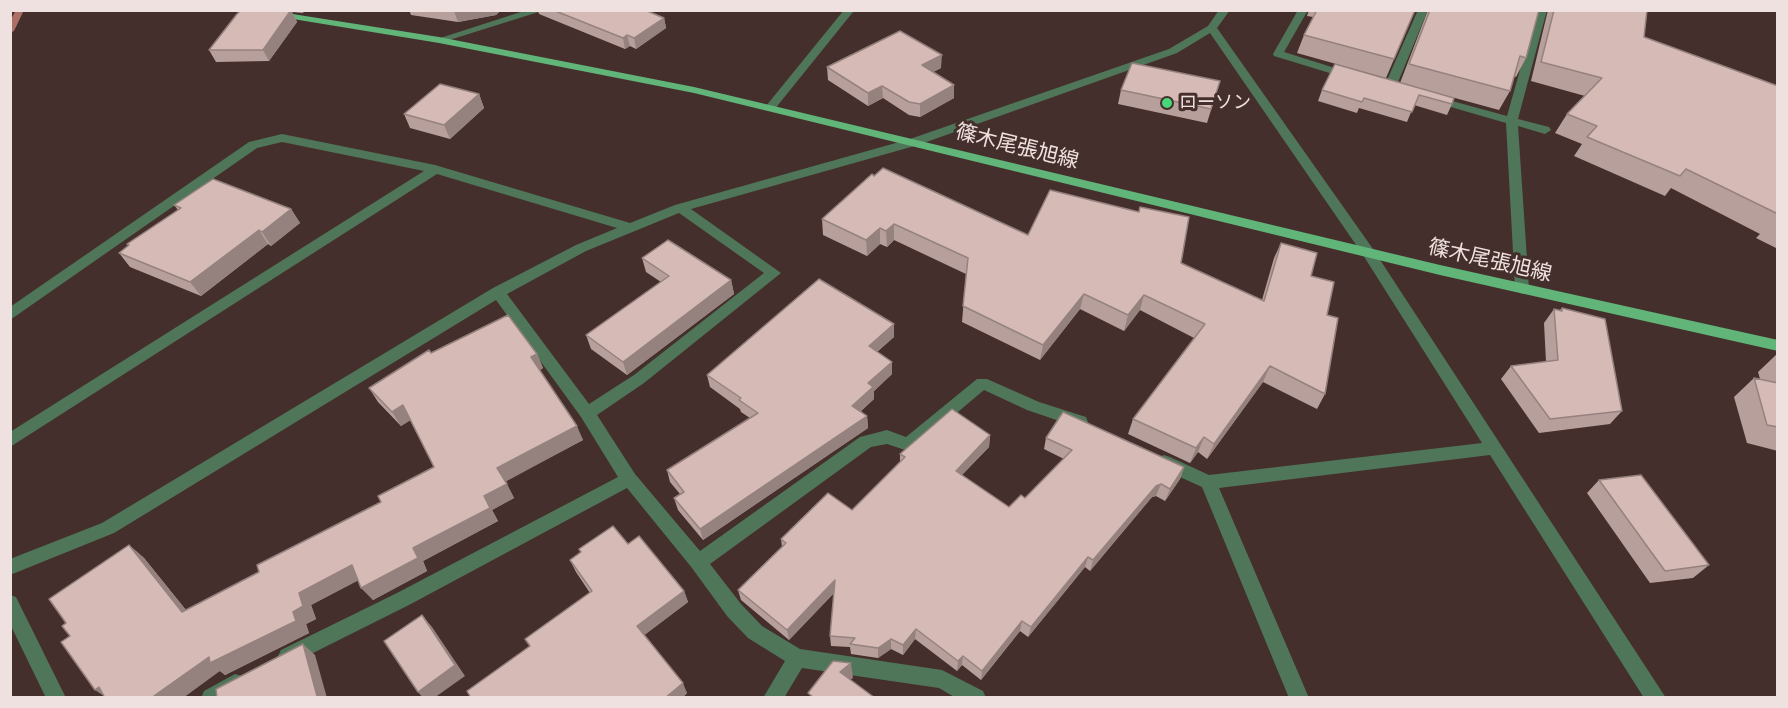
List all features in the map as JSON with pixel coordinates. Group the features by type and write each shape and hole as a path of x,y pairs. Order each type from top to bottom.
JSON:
{"main road":[{"name":"篠木尾張旭線","path":"243,10 439,40 597,69 914,142 1522,289 1778,346"}],"street":[{"path":"439,40 540,10"},
{"path":"10,567 108,528 498,292 581,248 681,208 914,142 1173,51 1212,28 1225,10"},
{"path":"1304,10 1278,54 1357,78"},
{"path":"1390,87 1423,10"},
{"path":"1522,289 1512,120 1542,10"},
{"path":"770,108 848,13"},
{"path":"1212,28 1368,252 1656,698"},
{"path":"1424,96 1545,130"},
{"path":"10,315 253,145 282,138 435,169 632,228"},
{"path":"10,441 435,169"},
{"path":"587,413 639,379 774,273 681,208"},
{"path":"498,292 587,413 629,479 698,561 734,610 755,632 797,658 942,679 976,698"},
{"path":"698,561 866,442 887,437 908,444 982,383 1033,406 1092,427"},
{"path":"1145,452 1208,482 1495,448"},
{"path":"271,664 404,599 629,479"},
{"path":"1208,482 1299,698"},
{"path":"10,603 56,698"},
{"path":"773,698 797,658"},
{"path":"211,698 251,674"}],"building":[{"path":"241,10 291,10 263,50 209,50 237,14"},
{"path":"553,10 645,10 664,18 634,38 627,35 623,38"},
{"path":"1317,10 1415,10 1394,59 1304,35"},
{"path":"1430,10 1539,10 1526,58 1520,56 1510,91 1409,64"},
{"path":"1554,10 1647,10 1644,37 1778,86 1778,214 1686,169 1680,176 1587,137 1597,126 1567,114 1602,78 1541,62"},
{"path":"900,31 942,55 922,65 954,85 920,104 909,102 882,86 868,93 827,67"},
{"path":"1132,63 1220,81 1211,109 1121,90"},
{"path":"1335,64 1454,98 1452,104 1419,95 1412,112 1364,98 1362,102 1322,90"},
{"path":"440,84 479,94 444,125 404,114"},
{"path":"883,168 1028,235 1050,190 1139,212 1140,207 1189,217 1181,263 1264,301 1281,243 1317,253 1311,276 1334,282 1327,315 1338,318 1325,394 1270,366 1214,444 1204,437 1196,448 1133,419 1205,324 1144,295 1128,315 1084,294 1043,345 963,306 968,258 894,224 886,231 880,228 866,240 822,219 872,174 874,176"},
{"path":"213,179 291,209 190,282 119,253 129,245 127,244 181,208 174,205"},
{"path":"668,240 731,280 623,362 586,335 669,276 642,258"},
{"path":"819,279 894,324 869,346 892,362 868,383 873,387 852,406 867,416 700,529 674,498 684,492 667,470 758,413 739,400 741,398 707,375"},
{"path":"1562,308 1605,319 1622,411 1550,419 1511,366 1558,360 1554,309 1562,311"},
{"path":"508,315 537,354 531,357 577,426 497,468 507,484 484,496 490,508 413,548 418,558 361,588 352,565 299,593 303,606 293,612 296,621 210,663 209,657 151,698 105,698 99,687 95,690 61,642 70,636 62,626 66,623 49,599 129,545 182,612 259,572 257,565 381,502 378,496 434,467 403,405 392,412 369,388 429,350 431,353"},
{"path":"1754,378 1778,383 1778,427 1767,425"},
{"path":"952,409 990,435 956,471 1009,507 1021,495 1025,498 1072,450 1046,438 1063,412 1184,467 1170,489 1161,484 1156,486 1093,560 1088,557 1031,627 1022,621 982,671 963,656 958,661 916,629 903,645 891,639 878,648 850,644 855,638 830,636 835,580 787,630 738,590 786,543 781,539 828,493 852,510 905,457 900,454"},
{"path":"1641,475 1709,565 1665,571 1599,480"},
{"path":"613,526 628,544 639,536 684,591 637,626 683,683 665,698 471,698 467,691 530,646 525,639 592,591 570,560 581,552 579,549"},
{"path":"422,615 455,665 418,692 384,641"},
{"path":"303,644 317,696 314,698 217,698 216,689"},
{"path":"833,661 851,663 840,672 875,698 814,698 808,693"}],"waterway":[{"path":"10,31 20,10"}],"place":[{"name":"ローソン","path":"1167,103"}]}
